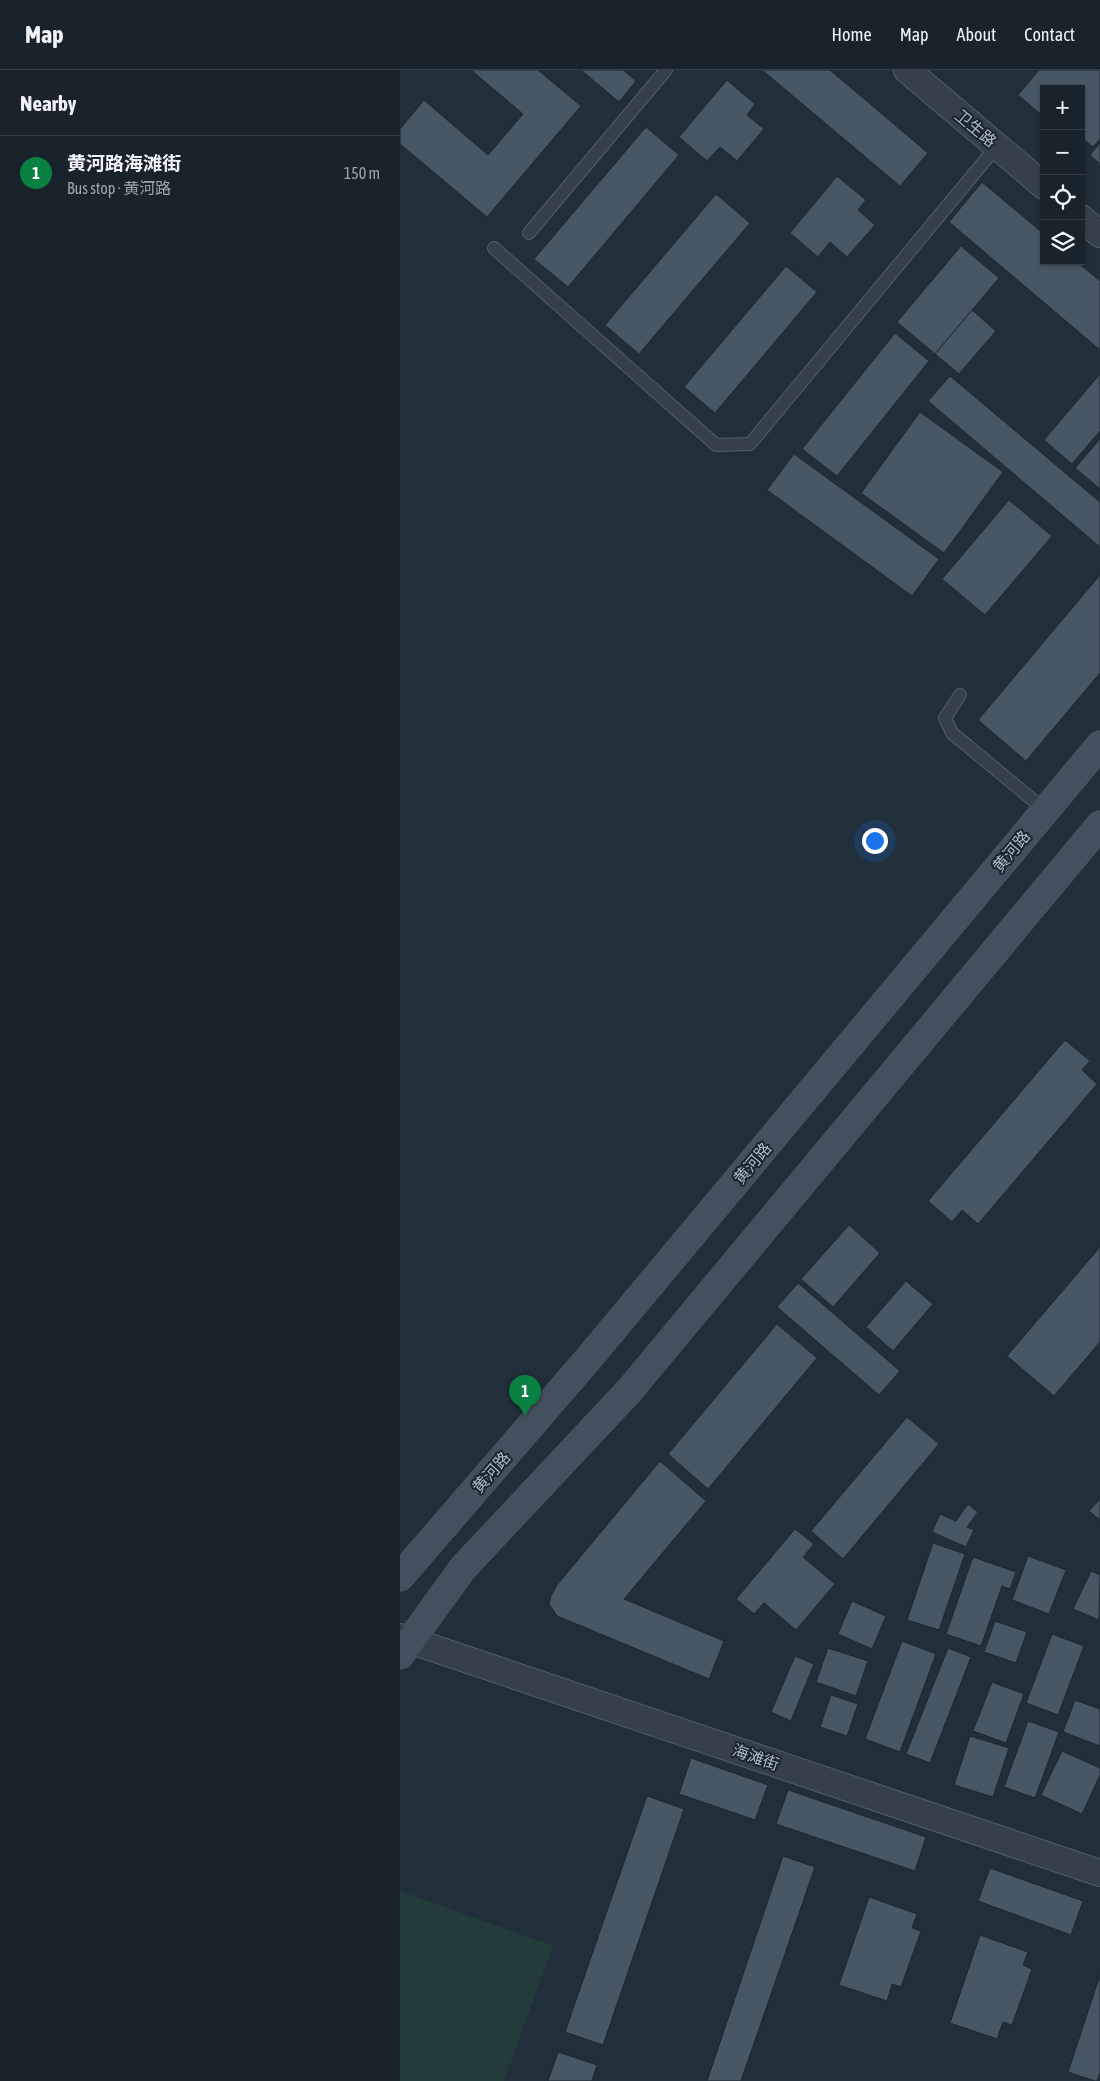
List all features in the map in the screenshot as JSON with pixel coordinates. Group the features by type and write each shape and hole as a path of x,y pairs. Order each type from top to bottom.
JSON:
{"main road":[{"name":"黄河路","path":"400,1577 589,1358 1100,744"},
{"path":"404,1644 463,1568 629,1391 1100,824"}],"street":[{"name":"卫生路","path":"907,70 1040,183"},
{"path":"1083,220 1100,234"},
{"name":"海滩街","path":"404,1644 1100,1873"}],"lane":[{"path":"529,233 666,70"},
{"path":"494,248 716,445 750,444 997,146"},
{"path":"960,695 945,718 952,733 1045,810"}],"green space":[{"path":"400,1891 553,1946 504,2081 400,2081"}],"building":[{"path":"471,70 538,70 581,106 487,217 400,144 400,129 424,100 488,155 523,114"},
{"path":"581,70 623,70 636,81 619,102"},
{"path":"762,70 830,70 928,153 900,186"},
{"path":"1039,70 1100,70 1100,139 1093,147 1085,140 1085,85 1040,85 1040,114 1018,95"},
{"path":"727,80 755,104 747,115 764,129 737,161 720,147 707,161 679,137"},
{"path":"646,127 679,155 568,287 534,259"},
{"path":"1100,143 1100,164 1090,155"},
{"path":"837,176 866,200 858,210 875,225 847,257 830,242 818,257 790,233"},
{"path":"982,182 1040,231 1040,265 1081,265 1100,281 1100,350 949,222"},
{"path":"716,194 750,223 639,354 605,325"},
{"path":"961,246 999,278 935,354 897,322"},
{"path":"786,266 817,292 715,413 684,387"},
{"path":"972,310 996,331 959,374 935,354"},
{"path":"895,333 929,361 837,476 802,449"},
{"path":"1100,374 1100,431 1072,464 1044,440"},
{"path":"950,376 1100,502 1100,547 928,401"},
{"path":"920,412 1003,472 944,553 861,493"},
{"path":"1100,439 1100,489 1075,468"},
{"path":"794,454 939,559 912,596 767,490"},
{"path":"1009,500 1052,536 985,615 942,579"},
{"path":"1100,575 1100,673 1026,761 978,720"},
{"path":"1065,1040 1090,1061 1082,1070 1097,1084 978,1224 962,1210 952,1222 928,1201"},
{"path":"849,1225 880,1253 833,1307 801,1279"},
{"path":"1100,1247 1100,1342 1054,1396 1007,1356"},
{"path":"906,1281 933,1304 893,1351 866,1327"},
{"path":"798,1283 900,1371 879,1395 777,1307"},
{"path":"777,1324 817,1358 708,1489 668,1454"},
{"path":"907,1417 939,1444 843,1559 811,1531"},
{"path":"660,1461 706,1501 624,1599 724,1641 709,1679 557,1616 549,1604 557,1585"},
{"path":"1100,1499 1100,1520 1089,1511"},
{"path":"968,1504 978,1512 967,1527 974,1530 966,1547 932,1532 940,1514 956,1521"},
{"path":"795,1529 814,1544 803,1557 835,1584 796,1630 764,1603 754,1614 736,1599"},
{"path":"933,1543 965,1554 939,1630 907,1620"},
{"path":"1028,1556 1066,1570 1049,1614 1012,1600"},
{"path":"973,1557 1016,1572 1010,1589 1002,1586 981,1646 946,1634"},
{"path":"1091,1571 1100,1575 1099,1620 1073,1609"},
{"path":"852,1601 886,1616 872,1649 838,1634"},
{"path":"995,1621 1027,1632 1016,1663 984,1652"},
{"path":"1052,1634 1084,1646 1058,1715 1026,1703"},
{"path":"902,1641 936,1654 900,1752 865,1739"},
{"path":"828,1648 868,1661 856,1696 816,1682"},
{"path":"948,1648 971,1657 930,1763 906,1754"},
{"path":"795,1656 814,1664 791,1721 771,1712"},
{"path":"992,1682 1024,1694 1006,1743 973,1731"},
{"path":"831,1695 858,1704 847,1736 820,1727"},
{"path":"1075,1700 1100,1709 1100,1746 1063,1732"},
{"path":"1028,1721 1059,1732 1035,1798 1004,1787"},
{"path":"970,1736 1009,1748 993,1797 954,1785"},
{"path":"1062,1751 1100,1768 1100,1775 1082,1814 1041,1795"},
{"path":"691,1758 768,1785 755,1820 679,1794"},
{"path":"788,1790 926,1837 915,1871 776,1824"},
{"path":"647,1796 684,1809 603,2045 565,2032"},
{"path":"783,1856 815,1867 741,2081 707,2081"},
{"path":"990,1868 1083,1901 1071,1935 978,1901"},
{"path":"869,1897 917,1914 912,1928 921,1931 901,1987 892,1984 887,2001 839,1985"},
{"path":"980,1935 1028,1952 1023,1965 1032,1969 1012,2025 1003,2022 997,2039 950,2023"},
{"path":"1100,1975 1100,2073 1097,2081 1095,2081 1068,2072"},
{"path":"558,2052 597,2065 592,2081 548,2081"}],"place":[{"name":"黄河路海滩街","path":"525,1416"}]}
